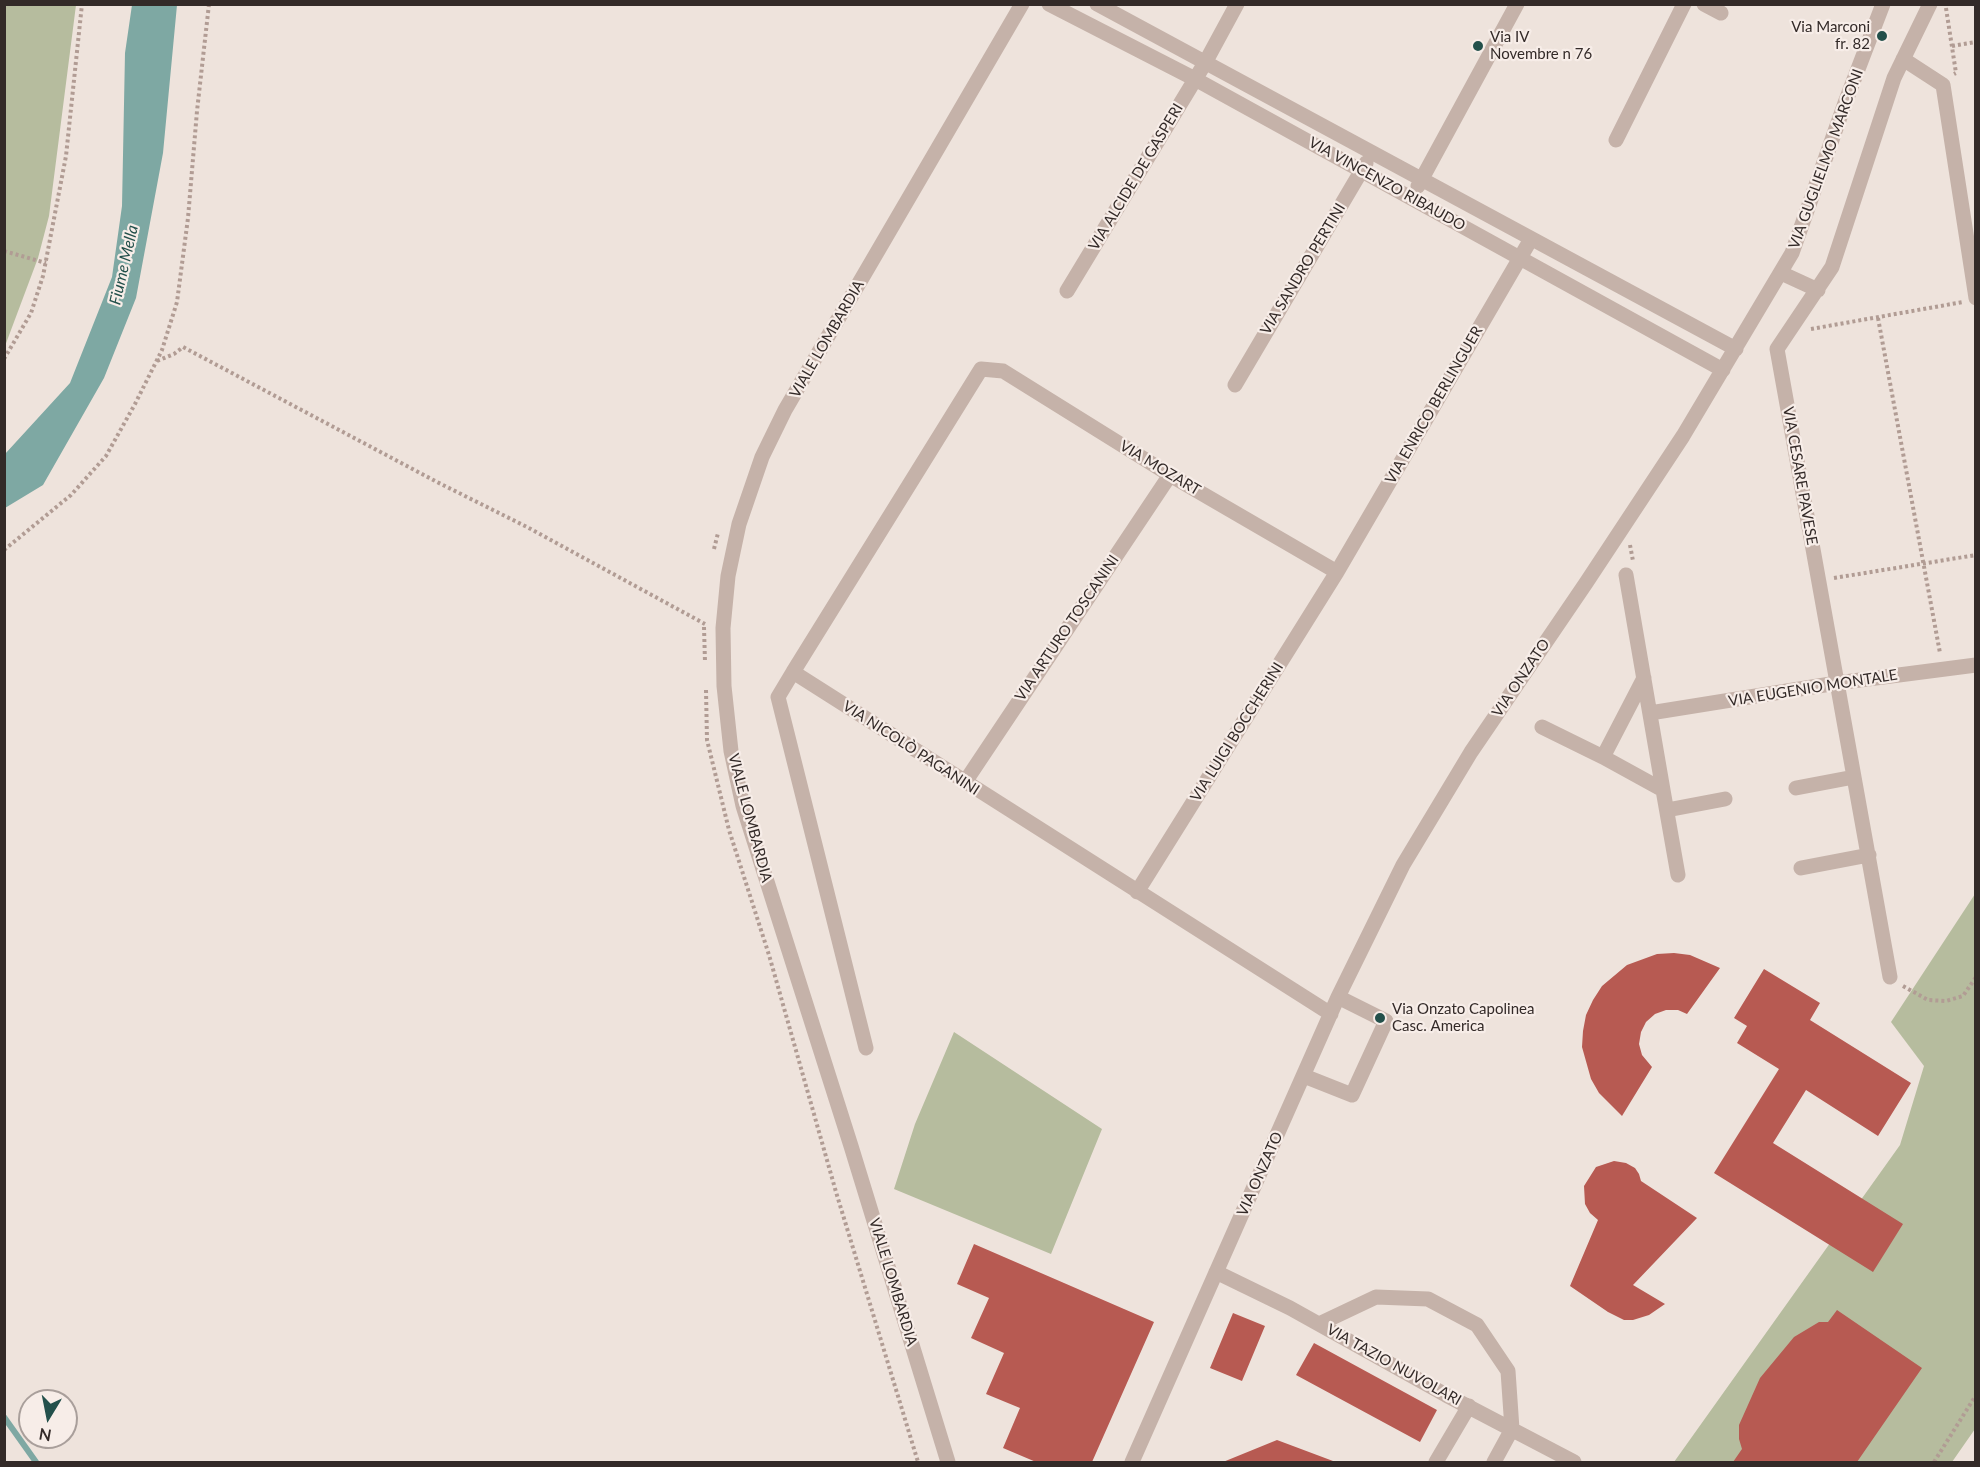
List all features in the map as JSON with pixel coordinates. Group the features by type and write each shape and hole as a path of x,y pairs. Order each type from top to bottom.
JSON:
{"street":[{"name":"VIALE LOMBARDIA","path":"948,1462 852,1146 743,806 731,751 726,708 723,628 728,576 739,524 762,457 791,400 1022,4"},
{"name":"VIA VINCENZO RIBAUDO","path":"1049,4 1195,79 1723,370"},
{"name":"VIA VINCENZO RIBAUDO","path":"1097,4 1736,349"},
{"name":"VIA ALCIDE DE GASPERI","path":"1067,291 1205,63 1237,4"},
{"path":"1411,198 1517,4"},
{"path":"1616,140 1684,4"},
{"path":"1704,4 1721,13"},
{"name":"VIA GUGLIELMO MARCONI","path":"1723,370 1792,253 1883,4"},
{"name":"VIA CESARE PAVESE","path":"1890,977 1777,349 1832,267 1894,78 1930,4"},
{"path":"1903,59 1943,85 1970,300"},
{"name":"VIA SANDRO PERTINI","path":"1235,385 1372,152"},
{"name":"VIA ENRICO BERLINGUER","path":"1337,572 1532,238"},
{"path":"1781,273 1818,290"},
{"name":"VIA MOZART","path":"793,672 981,369 1003,371 1170,475 1337,572"},
{"name":"VIA ONZATO","path":"1132,1462 1338,997 1403,865 1466,760 1586,584 1683,436 1723,370"},
{"name":"VIA ARTURO TOSCANINI","path":"965,782 1170,475"},
{"name":"VIA LUIGI BOCCHERINI","path":"1137,892 1337,572"},
{"path":"1626,575 1678,875"},
{"name":"VIA EUGENIO MONTALE","path":"1650,713 1837,683 1976,665"},
{"path":"793,672 778,697 866,1048"},
{"name":"VIA NICOLÒ PAGANINI","path":"793,672 1331,1014"},
{"path":"1603,757 1644,678"},
{"path":"1542,727 1663,790"},
{"path":"1796,788 1854,777"},
{"path":"1667,810 1725,800"},
{"path":"1801,868 1869,855"},
{"path":"1304,1076 1352,1095 1386,1021 1338,997"},
{"name":"VIA TAZIO NUVOLARI","path":"1216,1272 1319,1324 1468,1407 1574,1462"},
{"name":"VIA TAZIO NUVOLARI","path":"1319,1324 1376,1297 1428,1299 1477,1325 1508,1371 1512,1429"},
{"name":"VIA TAZIO NUVOLARI","path":"1436,1462 1468,1407"},
{"path":"1494,1462 1512,1429"}],"path":[{"path":"4,359 31,314 45,263 66,156 82,4"},
{"path":"4,550 71,495 106,456 158,361 177,302 188,218 209,4"},
{"path":"1943,85 1956,73 1946,4"},
{"path":"1952,46 1976,42"},
{"path":"4,251 45,263"},
{"path":"1788,333 1970,300"},
{"path":"1878,318 1942,669"},
{"path":"158,361 183,347 437,482 527,527 705,624"},
{"path":"714,550 719,531"},
{"path":"1819,581 1976,555"},
{"path":"705,669 706,613"},
{"path":"705,681 707,740 729,830 769,955 836,1192 918,1462"},
{"path":"1890,977 1911,992 1928,1000 1946,1001 1963,996 1976,977"},
{"path":"1934,1462 1976,1395"}],"green space":[{"path":"5,4 76,5 49,216 38,258 5,346"},
{"path":"1975,894 1975,1429 1952,1462 1674,1462 1900,1145 1924,1066 1891,1022"},
{"path":"954,1032 1102,1129 1051,1254 894,1189 915,1124"}],"water":[{"name":"Fiume Mella","path":"132,5 177,5 163,153 136,298 104,378 43,485 5,508 5,454 70,383 112,277 122,206 125,53"}],"building":[{"path":"1657,954 1690,955 1720,968 1687,1014 1678,1010 1666,1010 1655,1014 1646,1022 1639,1044 1642,1055 1652,1067 1622,1116 1599,1093 1591,1079 1582,1047 1586,1015 1602,986 1627,965"},
{"path":"1764,969 1820,1003 1810,1020 1911,1083 1878,1136 1806,1090 1773,1143 1903,1224 1873,1272 1714,1173 1779,1069 1737,1043 1747,1026 1734,1018"},
{"path":"1614,1161 1626,1163 1635,1168 1641,1181 1697,1218 1633,1285 1665,1304 1649,1315 1633,1320 1624,1320 1608,1312 1570,1286 1598,1220 1585,1204 1584,1186 1596,1167"},
{"path":"974,1244 1154,1322 1092,1462 1036,1462 1003,1448 1020,1408 986,1394 1004,1353 971,1338 989,1298 957,1284"},
{"path":"1837,1310 1922,1368 1857,1462 1733,1462 1742,1449 1739,1425 1760,1378 1794,1337 1819,1322 1828,1322"},
{"path":"1233,1313 1265,1326 1242,1381 1210,1368"},
{"path":"1314,1343 1437,1410 1420,1442 1296,1375"},
{"path":"1277,1440 1333,1461 1333,1462 1223,1462"}],"waterway":[{"path":"4,1417 36,1462"}],"place":[{"name":"Via Marconi fr. 82","path":"1882,36"},
{"name":"Via IV Novembre n 76","path":"1478,46"},
{"name":"Via Onzato Capolinea Casc. America","path":"1380,1018"}]}
